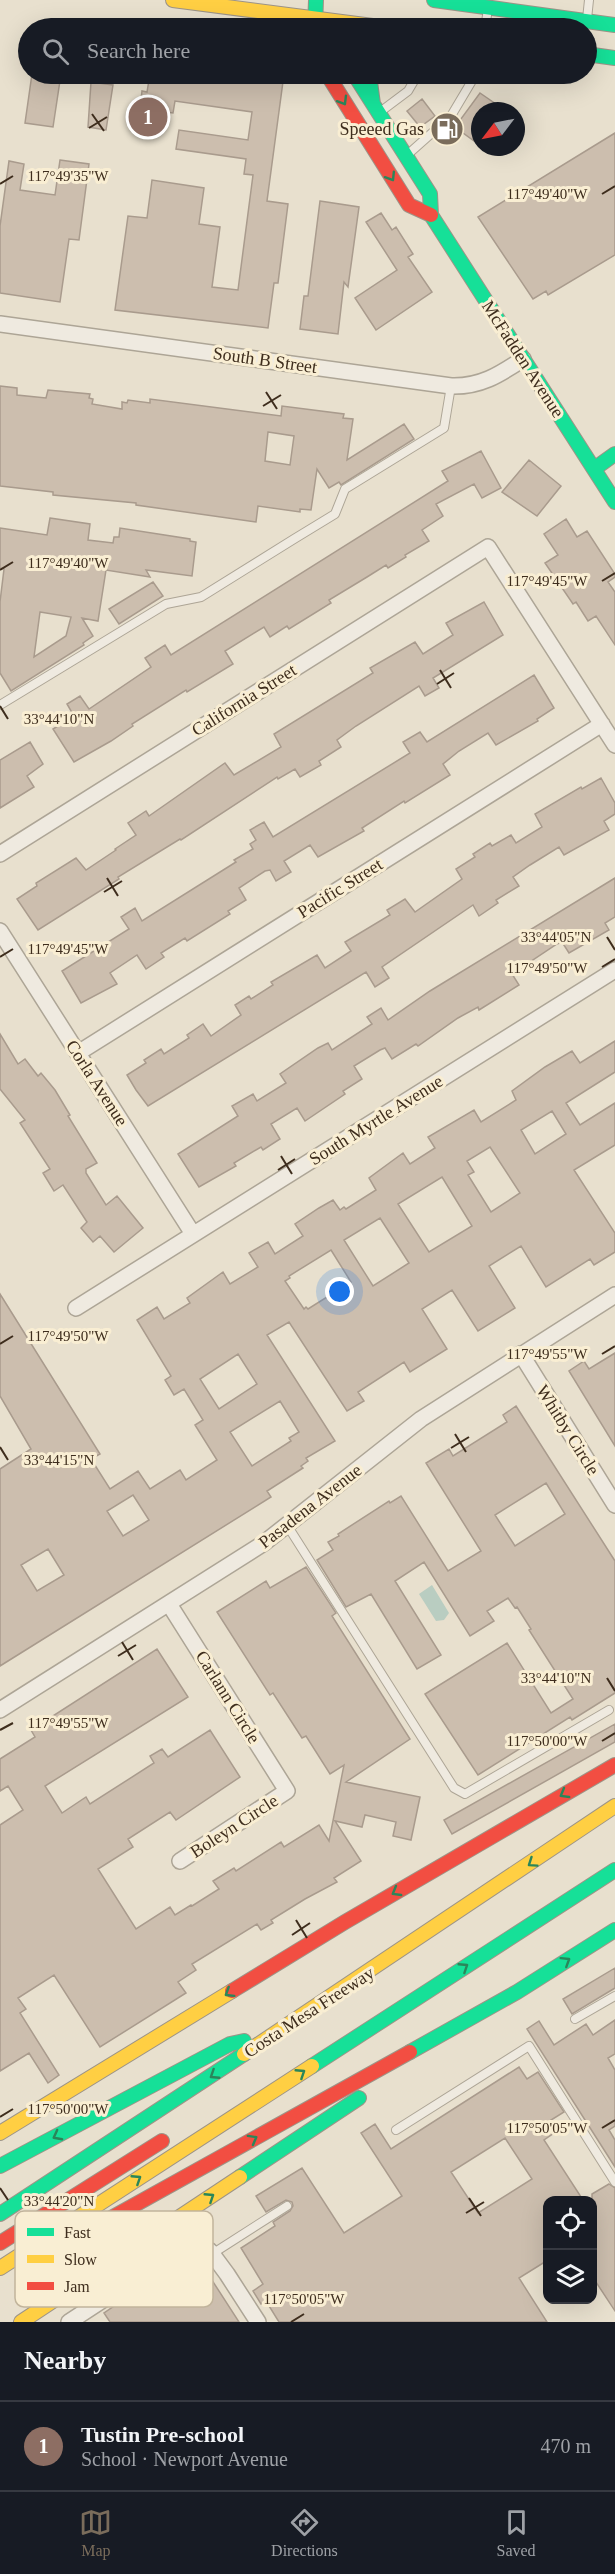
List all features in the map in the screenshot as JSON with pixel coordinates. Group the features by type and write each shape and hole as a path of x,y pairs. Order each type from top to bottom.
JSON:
{"main road":[{"path":"173,0 277,18"},
{"path":"316,0 317,18"},
{"path":"434,0 488,4 569,18"},
{"path":"597,23 615,25"},
{"path":"597,56 615,58"},
{"name":"McFadden Avenue","path":"333,84 409,205 431,216"},
{"name":"McFadden Avenue","path":"360,84 430,194 431,216 615,502"},
{"path":"371,84 376,108"},
{"path":"594,469 615,454"},
{"path":"0,2133 345,1922 615,1765"},
{"name":"Costa Mesa Freeway","path":"0,2214 280,2031 615,1806"},
{"path":"473,1945 615,1856"},
{"path":"88,2211 615,1870"},
{"path":"188,2211 517,1992 615,1930"},
{"path":"125,2211 517,1992"},
{"path":"0,2166 230,2044 280,2031"},
{"path":"51,2211 169,2136"},
{"path":"0,2243 15,2234"},
{"path":"0,2268 15,2258"},
{"path":"0,2280 15,2272"},
{"path":"21,2322 44,2307"}],"street":[{"name":"South B Street","path":"0,324 451,386 466,386 492,380 523,359"},
{"name":"California Street","path":"0,854 488,547 602,724"},
{"path":"602,724 615,745"},
{"name":"Pacific Street","path":"78,1053 602,724"},
{"name":"Corla Avenue","path":"0,931 193,1234"},
{"name":"South Myrtle Avenue","path":"76,1308 615,970"},
{"name":"Pasadena Avenue","path":"0,1710 169,1604 287,1525 421,1419 615,1295"},
{"name":"Whitby Circle","path":"521,1354 615,1505"},
{"name":"Carlann Circle","path":"169,1604 287,1791"},
{"name":"Boleyn Circle","path":"180,1861 287,1791"},
{"path":"213,2255 258,2322"},
{"path":"69,2322 92,2307"}],"lane":[{"path":"586,18 589,0"},
{"path":"376,108 408,91 412,84"},
{"path":"406,156 451,116 470,84"},
{"path":"0,705 166,604 201,597 335,514 345,489 444,428 451,386"},
{"path":"287,1525 454,1788 465,1794 609,1710"},
{"path":"575,2019 615,1996"},
{"path":"396,2130 529,2046 615,2182"},
{"path":"213,2253 287,2206"}],"shaded area":[{"path":"432,1585 449,1613 444,1620 436,1621 419,1594"}],"building":[{"path":"31,84 59,84 53,127 25,123"},
{"path":"91,84 113,85 106,130 88,127"},
{"path":"148,84 283,84 267,201 288,204 278,283 274,283 268,328 115,310 128,216 147,218 152,180 204,188 199,224 220,227 212,287 238,290 253,175 244,174 246,159 176,149 179,130 248,140 252,112 175,101 173,113 140,109 142,91 147,92"},
{"path":"480,93 493,102 473,102"},
{"path":"422,99 435,116 420,127 407,111"},
{"path":"471,105 471,139 455,127"},
{"path":"615,133 615,255 548,295 546,291 533,299 478,217"},
{"path":"60,160 89,164 79,240 69,239 60,302 0,293 0,226 9,161 24,164 20,190 55,195"},
{"path":"320,201 359,207 348,287 344,282 338,334 300,329 304,296 308,296"},
{"path":"381,213 392,230 396,227 413,254 408,257 432,292 376,330 355,298 397,270 366,222"},
{"path":"0,386 17,388 17,395 46,398 48,390 90,394 89,398 93,399 92,404 122,409 122,402 127,403 128,400 150,403 150,399 281,416 282,406 344,414 343,418 353,419 347,460 404,424 414,439 341,485 339,482 329,488 317,469 311,510 300,509 300,512 258,506 256,522 136,505 136,503 53,495 53,492 0,486","holes":["268,432 294,436 290,465 265,461"]},
{"path":"481,451 501,488 482,498 474,484 436,504 443,516 422,530 429,541 388,568 386,565 329,600 331,603 289,629 287,626 270,637 264,627 225,651 233,664 187,692 186,690 132,724 133,726 111,741 74,762 53,729 74,716 67,704 80,696 89,709 151,667 145,658 165,645 171,655 448,481 442,471"},
{"path":"529,460 561,486 537,516 502,492"},
{"path":"50,518 90,524 88,540 113,543 114,537 119,537 120,528 190,539 196,542 192,576 146,570 150,577 106,570 98,621 82,618 93,636 83,643 84,645 11,691 0,673 0,602 4,569 0,568 0,528 47,535","holes":["40,612 71,617 66,636 34,657"]},
{"path":"566,519 577,537 587,531 615,574 615,577 608,582 615,592 615,645 596,616 588,621 576,602 573,604 545,563 558,555 544,534"},
{"path":"153,582 163,596 119,624 109,609"},
{"path":"484,602 503,635 433,678 439,688 425,696 419,686 337,740 341,747 319,761 321,765 300,777 295,769 278,779 277,777 38,930 17,899 37,886 36,883 76,858 86,870 136,835 128,823 146,811 149,816 225,763 234,775 281,747 274,734 373,673 370,668 415,642 423,654 453,635 446,623"},
{"path":"534,675 554,708 537,719 538,721 496,745 488,733 443,764 450,775 362,828 364,831 318,857 310,845 284,861 291,872 276,881 270,870 265,871 239,888 246,900 228,911 230,914 187,941 185,938 161,953 164,957 146,969 137,955 110,973 117,984 81,1003 62,971 129,929 121,917 135,908 142,921 253,849 250,844 256,840 250,830 264,822 273,837 410,753 403,742 420,732 427,742"},
{"path":"30,742 43,764 27,776 34,787 0,808 0,760"},
{"path":"601,778 615,803 615,814 604,821 609,830 564,855 559,847 530,865 513,877 519,886 496,900 498,903 479,916 473,905 382,967 389,978 375,987 366,972 148,1106 136,1090 127,1075 146,1063 144,1060 161,1049 164,1054 189,1038 187,1035 203,1024 211,1036 241,1015 235,1005 249,996 251,999 273,985 271,982 317,955 325,968 351,951 345,942 390,915 387,910 405,899 415,912 462,879 456,869 475,857 473,854 490,843 492,846 511,835 516,843 542,827 535,814"},
{"path":"615,878 615,917 605,923 609,930 569,953 562,942 557,944 512,974 519,985 479,1010 478,1007 458,1018 418,1046 416,1044 392,1059 385,1048 354,1066 362,1079 343,1091 345,1094 305,1121 297,1108 271,1124 280,1139 263,1150 261,1147 234,1163 236,1166 199,1187 178,1154 238,1116 232,1106 253,1094 257,1101 286,1083 280,1074 318,1048 328,1043 332,1050 372,1024 367,1017 381,1008 388,1020 430,991"},
{"path":"0,1034 18,1064 25,1059 38,1076 41,1073 55,1090 97,1163 86,1169 86,1173 106,1205 117,1196 143,1228 114,1252 100,1236 93,1242 81,1228 87,1222 63,1185 54,1191 43,1173 50,1169 20,1123 25,1120 0,1089"},
{"path":"615,1041 615,1072 566,1103 580,1125 615,1103 615,1145 574,1170 615,1233 615,1252 594,1265 590,1259 546,1287 521,1246 489,1266 515,1308 478,1331 452,1290 422,1309 447,1349 410,1372 404,1362 358,1392 364,1401 347,1411 289,1322 267,1335 335,1441 306,1458 308,1461 301,1466 303,1468 267,1491 271,1497 0,1666 0,1469 31,1449 0,1396 0,1294 100,1454 91,1459 110,1489 138,1471 150,1489 180,1470 186,1480 217,1460 195,1425 203,1420 184,1389 174,1395 165,1380 171,1376 137,1320 157,1307 164,1319 190,1303 187,1298 223,1272 230,1284 258,1267 249,1253 268,1242 275,1254 303,1236 295,1224 319,1208 333,1200 340,1210 344,1207 346,1209 376,1190 369,1178 403,1153 410,1164 435,1148 428,1137 474,1110 481,1122 516,1100 512,1091 572,1051 580,1063","holes":["552,1111 566,1134 535,1154 521,1130","490,1147 520,1193 491,1212 468,1175 474,1172 467,1161","442,1177 472,1226 429,1252 398,1204","380,1218 409,1263 373,1286 344,1240","331,1250 351,1282 308,1309 306,1307 304,1309 285,1281 290,1278 289,1276","238,1354 257,1384 219,1409 200,1379","280,1401 299,1432 289,1438 291,1441 252,1466 230,1432","133,1495 149,1520 123,1536 107,1511","48,1549 64,1575 37,1591 21,1565"]},
{"path":"615,1353 615,1446 569,1371 584,1361 589,1369"},
{"path":"516,1406 615,1561 615,1693 572,1720 570,1717 478,1775 425,1694 507,1643 551,1713 573,1699 517,1607 515,1608 508,1598 487,1611 494,1621 470,1636 424,1562 395,1581 441,1655 417,1669 371,1594 346,1607 317,1560 333,1550 328,1542 339,1536 338,1534 389,1501 390,1503 401,1496 448,1571 481,1551 426,1463 449,1449 453,1456 507,1422 503,1415","holes":["546,1483 565,1514 515,1546 495,1515"]},
{"path":"306,1567 336,1613 332,1616 410,1739 346,1782 420,1797 411,1840 393,1836 396,1822 365,1815 362,1827 335,1821 361,1861 334,1878 337,1882 271,1920 273,1923 261,1930 257,1924 192,1964 196,1970 178,1982 186,1993 100,2047 54,1975 18,1998 26,2009 20,2013 59,2075 48,2083 29,2053 0,2071 0,1825 23,1810 8,1786 0,1791 0,1759 35,1737 31,1730 157,1649 188,1697 45,1786 62,1813 86,1797 90,1804 154,1763 150,1756 162,1749 168,1757 210,1730 240,1777 176,1820 170,1812 128,1839 133,1847 98,1869 136,1929 170,1907 175,1915 192,1906 219,1889 213,1881 234,1868 236,1871 281,1842 284,1847 319,1825 329,1841 344,1765 330,1774 306,1736 302,1738 273,1693 270,1695 217,1612 266,1581 270,1588"},
{"path":"615,1724 615,1742 452,1834 444,1820"},
{"path":"615,1968 615,1988 572,2014 563,1999"},
{"path":"615,2020 615,2054 608,2058 615,2070 615,2126 609,2130 615,2140 615,2167 527,2029 539,2021 554,2045 586,2024 593,2035"},
{"path":"519,2067 527,2079 538,2072 564,2112 551,2120 557,2131 544,2140 580,2196 543,2196 543,2263 519,2278 547,2322 279,2322 266,2301 261,2304 253,2291 263,2284 241,2248 275,2226 273,2222 290,2211 293,2206 292,2202 286,2200 266,2212 256,2196 302,2168 344,2233 402,2196 361,2133 375,2124 391,2149","holes":["505,2138 532,2179 478,2213 451,2172"]},
{"path":"609,2184 615,2188 615,2311 597,2284 597,2196 592,2196"},
{"path":"213,2282 239,2322 110,2322 104,2313 113,2307 213,2307"}],"traffic: fast":[{"path":"315,18 316,0"},
{"path":"434,0 564,18"},
{"path":"597,23 615,25"},
{"path":"597,56 615,58"},
{"path":"360,84 430,194 431,215 615,502"},
{"path":"370,84 373,104"},
{"path":"594,469 615,454"},
{"path":"312,2066 615,1870"},
{"path":"410,2052 517,1992 615,1930"},
{"path":"0,2166 230,2044 244,2041"},
{"path":"0,2214 244,2054"},
{"path":"240,2177 359,2098"}],"traffic: slow":[{"path":"173,0 311,18"},
{"path":"244,2054 615,1806"},
{"path":"0,2133 232,1991"},
{"path":"88,2211 312,2066"},
{"path":"189,2211 240,2177"},
{"path":"0,2268 15,2258"},
{"path":"21,2322 44,2307"}],"traffic: jam":[{"path":"333,84 409,205 431,215"},
{"path":"232,1991 345,1922 615,1765"},
{"path":"124,2211 410,2052"},
{"path":"51,2211 162,2141"},
{"path":"0,2243 15,2234"}],"place":[{"name":"Tustin Pre-school","path":"148,117"},
{"name":"Speeed Gas","path":"447,129"}]}
